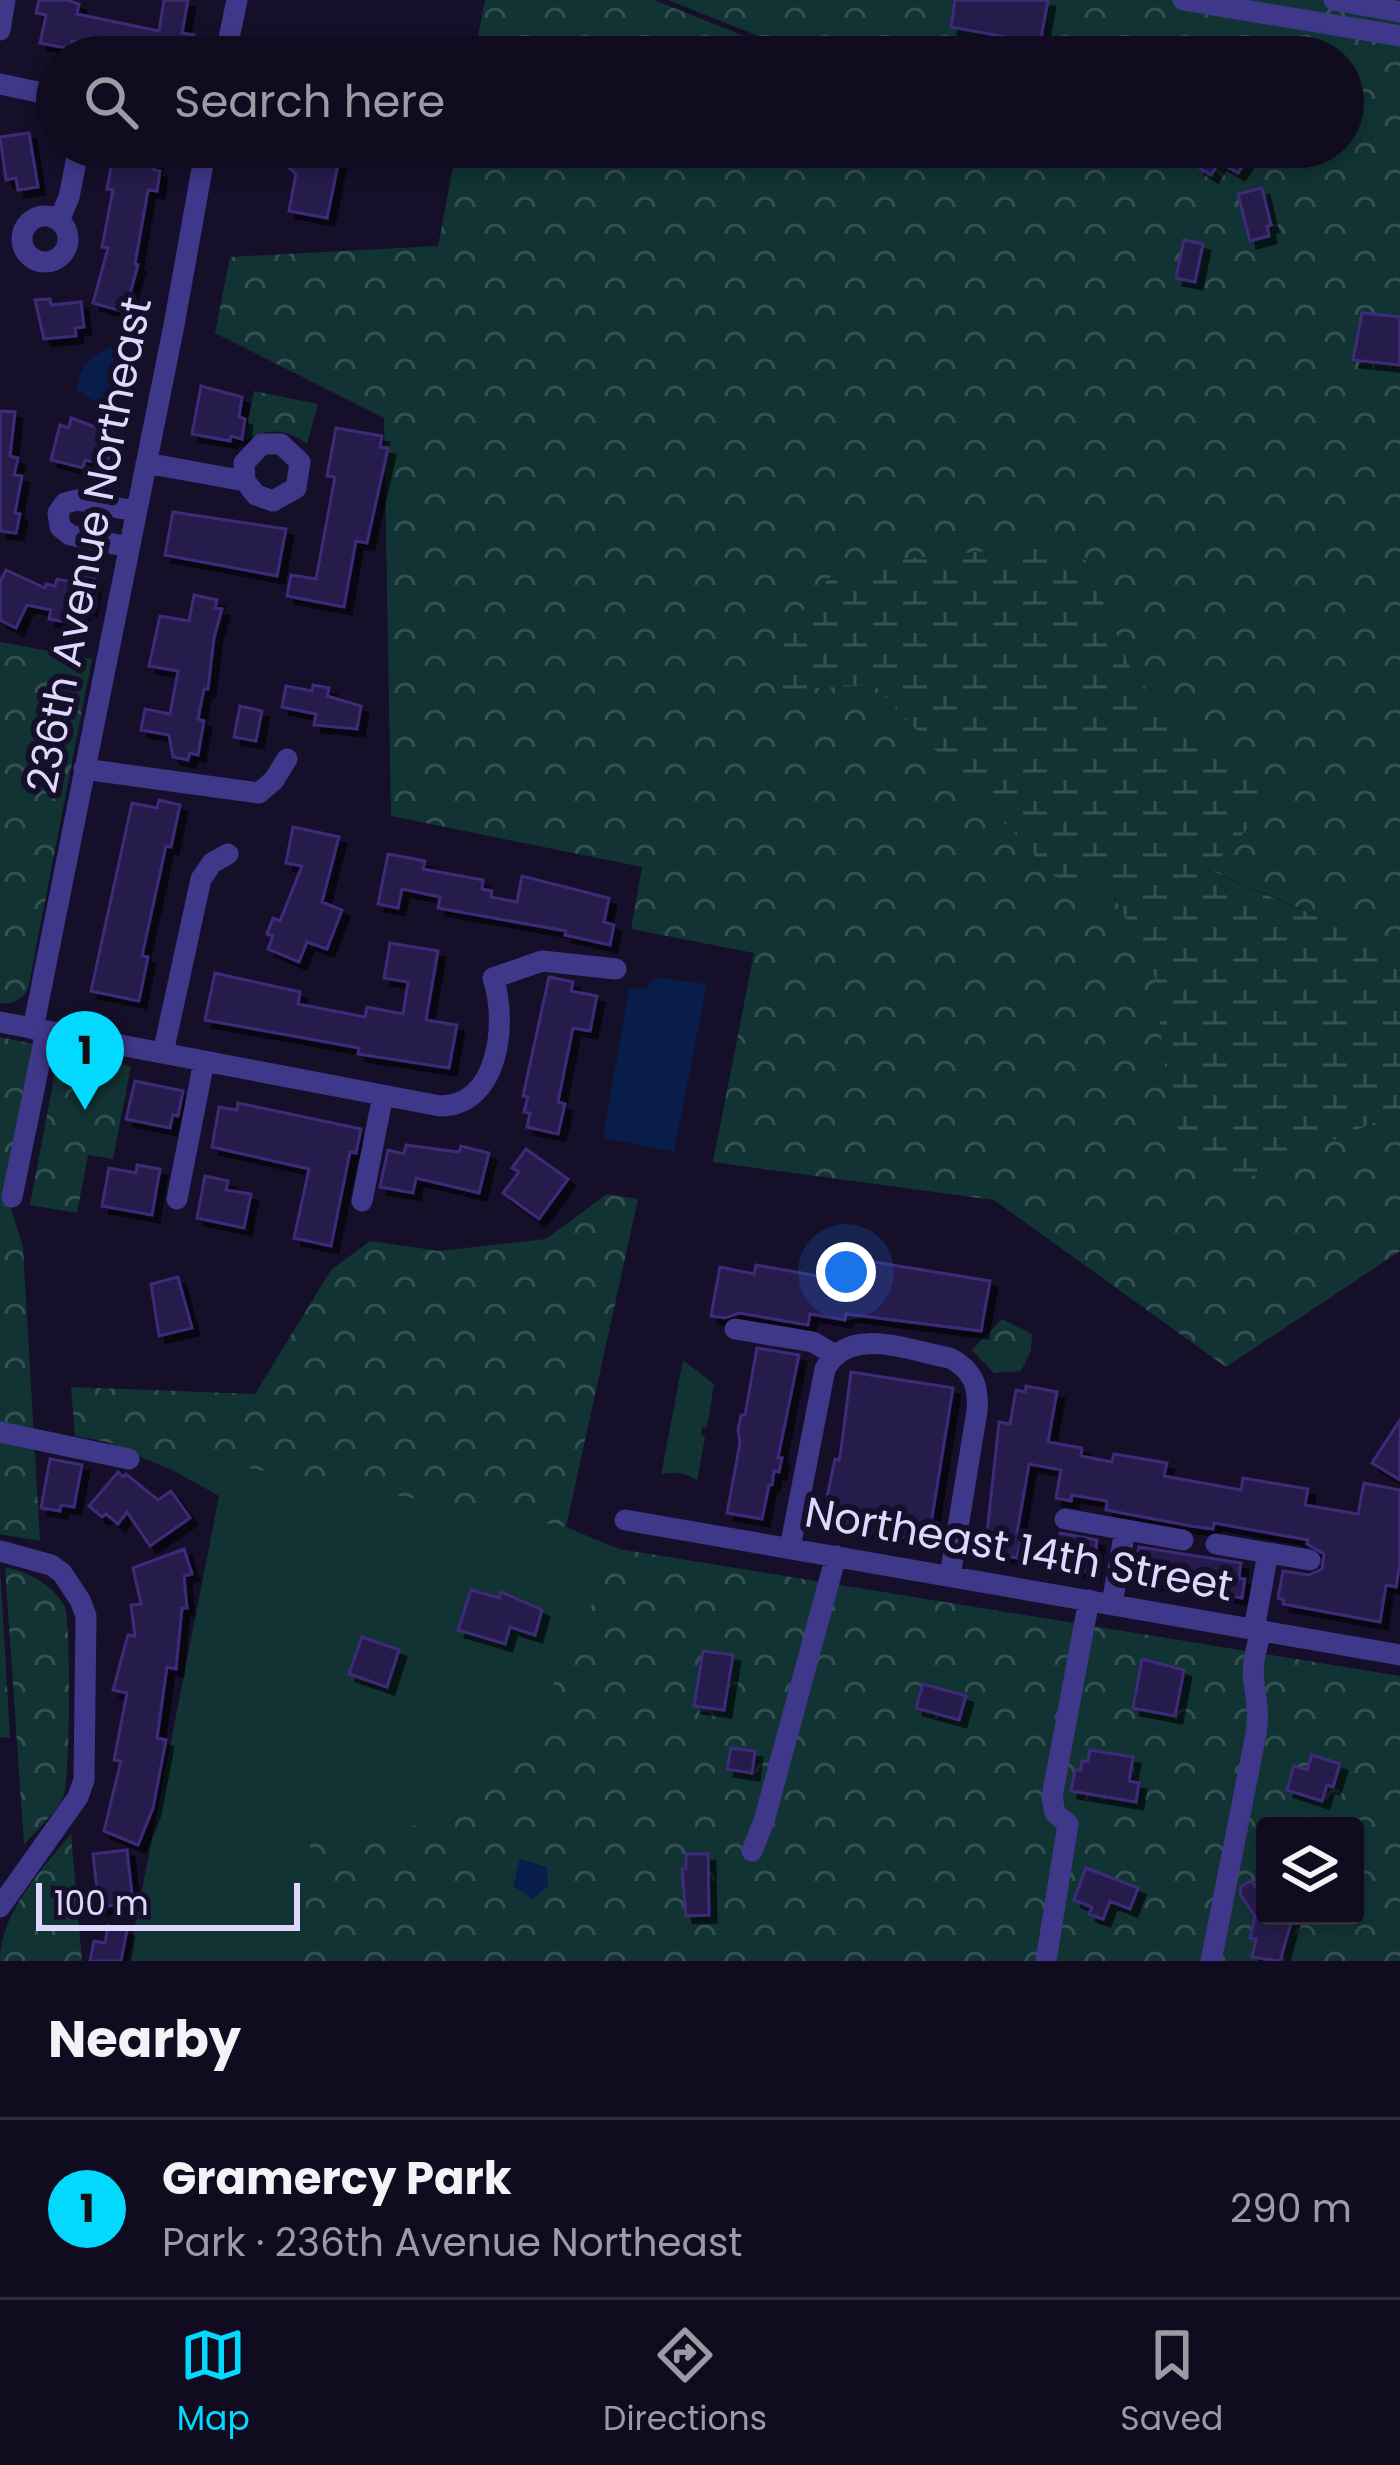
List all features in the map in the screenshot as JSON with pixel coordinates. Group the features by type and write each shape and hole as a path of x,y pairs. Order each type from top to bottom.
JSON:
{"street":[{"path":"0,30 5,0"},
{"path":"229,36 237,0"},
{"path":"1183,0 1269,6 1400,35"},
{"path":"1334,0 1400,12"},
{"path":"0,84 36,92"},
{"path":"59,221 75,168"},
{"name":"236th Avenue Northeast","path":"12,1197 84,769 202,168"},
{"path":"146,463 245,481"},
{"path":"128,547 70,536 60,526 58,513 65,503 77,500 136,511"},
{"path":"84,769 259,793 274,781 287,759"},
{"path":"164,1053 201,879 212,862 228,854"},
{"path":"0,1022 458,1106 485,1084 500,1014 493,978 542,961 616,969"},
{"path":"177,1199 203,1061"},
{"path":"362,1201 383,1095"},
{"path":"735,1329 813,1342 833,1354"},
{"path":"790,1548 817,1402 833,1354 860,1342 950,1358 974,1378 979,1393 977,1411 950,1576"},
{"path":"0,1432 129,1459"},
{"path":"1065,1519 1183,1540"},
{"name":"Northeast 14th Street","path":"625,1520 1400,1654"},
{"path":"1112,1604 1125,1530"},
{"path":"1216,1544 1310,1561"},
{"path":"0,1551 51,1564 73,1586 86,1616 83,1780 78,1797 0,1907"},
{"path":"1211,1961 1256,1734 1260,1701 1254,1666 1268,1553"},
{"path":"752,1851 836,1556"},
{"path":"1046,1961 1068,1824 1052,1808 1052,1797 1089,1600"}],"green space":[{"path":"485,0 654,0 744,36 478,36"},
{"path":"668,0 1400,0 1400,951 1207,869 1279,795 1135,679 1085,559 1050,545 781,690 874,684 1059,881 1109,885 1155,977 1170,1118 1224,1188 1400,1111 1400,1251 1226,1367 994,1200 713,1162 754,953 631,929 642,867 391,816 384,418 215,333 230,257 438,246 453,168 1364,168 1364,36 758,36"},
{"path":"254,391 318,404 307,444 276,432 244,441"},
{"path":"1050,545 1085,559 1135,679 1280,795 1208,870 1400,951 1400,1111 1224,1188 1170,1118 1155,977 1109,885 1060,882 874,685 780,690 785,632 840,565"},
{"path":"0,642 92,659 28,989 20,999 4,1003 0,1003"},
{"path":"0,1037 33,1044 9,1202 23,1247 40,1541 0,1534"},
{"path":"66,1054 131,1066 113,1159 88,1155 77,1213 30,1205 57,1062"},
{"path":"607,1194 638,1199 566,1527 75,1436 71,1387 255,1394 331,1270 370,1241 439,1251 546,1239"},
{"path":"1002,1319 1032,1334 1031,1351 1021,1371 994,1373 972,1350"},
{"path":"683,1360 714,1384 707,1428 702,1427 705,1437 697,1481 680,1474 661,1475"},
{"path":"103,1441 566,1527 619,1549 530,1731 452,1823 311,1834 302,1961 128,1961 219,1496"},
{"path":"619,1549 1400,1676 1400,1961 302,1961 311,1833 452,1823 530,1731"},
{"path":"0,1566 10,1738 0,1737"},
{"path":"5,1567 48,1586 65,1608 67,1619 69,1731 64,1794 24,1845"},
{"path":"71,1834 82,1961 0,1961 15,1909"}],"water":[{"path":"115,346 135,357 134,380 120,402 92,400 76,389 81,372 93,357"},
{"path":"654,977 707,984 674,1152 603,1138 629,988 645,989"},
{"path":"520,1859 547,1867 548,1886 533,1899 513,1886"}],"building":[{"path":"39,0 67,0 79,4 77,14 159,31 164,0 188,0 182,33 194,35 42,36 46,15 36,13"},
{"path":"955,0 1048,0 1041,36 1001,36 951,27"},
{"path":"29,133 38,187 18,190 16,178 6,180 0,137"},
{"path":"111,168 160,171 157,191 148,190 138,265 125,312 93,303 108,248 102,247 113,190 107,189"},
{"path":"289,168 337,168 327,218 289,211 296,174"},
{"path":"1262,188 1269,236 1250,241 1238,194"},
{"path":"1184,240 1203,244 1195,282 1176,278"},
{"path":"50,299 51,305 81,302 84,327 75,328 76,336 44,339 35,300"},
{"path":"1362,313 1400,317 1400,365 1353,360"},
{"path":"201,386 242,397 242,439 192,434"},
{"path":"0,411 15,412 10,456 18,458 14,475 22,476 16,533 0,531"},
{"path":"71,418 115,434 108,460 94,456 93,462 85,460 83,468 51,460 60,425 69,428"},
{"path":"336,428 382,436 380,447 388,448 367,543 356,541 344,607 287,596 291,575 316,579 335,477 327,476"},
{"path":"173,512 286,529 277,576 165,555"},
{"path":"6,570 45,588 46,584 55,586 57,579 73,582 75,575 95,579 90,608 84,607 81,620 72,619 72,623 49,619 51,610 27,605 16,628 0,620 0,582"},
{"path":"194,595 217,600 215,608 222,609 198,719 204,721 198,755 190,753 188,760 173,757 169,735 141,730 145,709 170,714 178,671 149,666 160,616 189,621"},
{"path":"313,685 329,688 327,696 361,706 357,729 314,725 316,714 282,707 286,686 312,691"},
{"path":"240,706 262,711 256,741 234,737"},
{"path":"159,800 180,805 142,956 148,957 139,1001 91,991 132,803 157,808"},
{"path":"293,827 339,837 322,902 342,910 327,949 307,942 299,962 268,949 273,936 267,934 273,918 280,921 302,866 286,863"},
{"path":"388,854 425,861 423,869 483,880 482,889 492,891 491,897 517,902 522,876 609,898 604,922 614,925 610,945 565,935 566,931 438,908 440,897 402,889 398,908 378,904"},
{"path":"390,943 438,951 426,1020 457,1025 449,1068 358,1054 359,1048 205,1020 215,973 300,992 298,1004 365,1017 367,1007 403,1014 408,982 384,978"},
{"path":"549,977 573,982 571,991 597,996 590,1031 573,1028 558,1102 565,1104 558,1134 527,1127 528,1097 523,1096"},
{"path":"135,1081 183,1091 170,1128 126,1119"},
{"path":"238,1103 361,1129 356,1153 350,1152 331,1246 294,1238 309,1169 212,1147 219,1107 237,1110"},
{"path":"406,1145 459,1152 461,1146 489,1153 479,1193 416,1178 413,1193 380,1187 388,1150 404,1154"},
{"path":"526,1149 568,1179 539,1219 503,1193 519,1172 512,1168"},
{"path":"137,1165 160,1169 152,1215 102,1206 109,1168 136,1173"},
{"path":"205,1176 228,1181 226,1190 251,1194 244,1228 197,1218"},
{"path":"874,1262 990,1281 981,1331 846,1314 845,1320 810,1314 808,1325 739,1313 711,1316 720,1267 754,1274 756,1265 824,1277 826,1267 860,1273 860,1268 873,1271"},
{"path":"178,1277 192,1328 159,1336 151,1284"},
{"path":"757,1348 799,1355 779,1472 774,1471 762,1519 727,1513 740,1443 738,1430"},
{"path":"851,1372 953,1388 928,1542 822,1521 841,1450"},
{"path":"1026,1386 1057,1392 1048,1442 1082,1448 1081,1456 1112,1462 1114,1454 1167,1463 1164,1476 1241,1490 1243,1478 1308,1489 1305,1505 1358,1514 1364,1483 1400,1490 1400,1563 1396,1587 1386,1585 1380,1622 1283,1604 1278,1598 1283,1571 1309,1575 1322,1569 1324,1554 1307,1544 1308,1540 1106,1510 1107,1501 1072,1495 1071,1501 1056,1498 1061,1470 1029,1464 1017,1558 985,1552 999,1422 1010,1424 1016,1390 1025,1392"},
{"path":"1400,1420 1400,1480 1372,1463"},
{"path":"50,1459 82,1465 74,1507 41,1508"},
{"path":"118,1472 158,1500 171,1491 190,1518 150,1546 127,1512 118,1524 106,1514 102,1517 89,1506"},
{"path":"1060,1533 1097,1540 1093,1573 1054,1566"},
{"path":"1139,1547 1241,1563 1242,1598 1139,1580 1140,1574 1133,1573"},
{"path":"184,1549 192,1574 184,1576 187,1608 182,1608 176,1669 167,1667 157,1738 166,1740 153,1808 138,1845 104,1831 121,1761 114,1760 127,1693 113,1690 128,1635 135,1636 131,1605 141,1604 133,1568"},
{"path":"471,1590 499,1598 501,1592 542,1610 535,1635 510,1627 505,1644 458,1630"},
{"path":"362,1637 399,1650 387,1687 349,1674"},
{"path":"703,1651 733,1655 724,1710 694,1706"},
{"path":"1142,1659 1184,1670 1175,1716 1133,1708"},
{"path":"923,1684 966,1696 959,1720 916,1708"},
{"path":"731,1748 755,1751 752,1773 727,1769"},
{"path":"1090,1750 1133,1757 1129,1781 1139,1783 1136,1802 1071,1791 1075,1770 1081,1770 1082,1761 1088,1762"},
{"path":"1312,1755 1340,1764 1333,1787 1327,1785 1322,1801 1287,1790 1294,1766 1307,1770"},
{"path":"127,1850 133,1903 99,1907 93,1854"},
{"path":"686,1854 708,1854 709,1915 686,1916 682,1869 686,1869"},
{"path":"1086,1868 1138,1888 1130,1909 1110,1901 1103,1919 1089,1914 1092,1907 1074,1900"},
{"path":"1251,1880 1256,1888 1256,1925 1290,1925 1280,1961 1252,1957 1255,1916 1240,1894"},
{"path":"108,1926 127,1930 121,1961 90,1961 94,1941 105,1943"}],"place":[{"name":"Gramercy Park","path":"85,1110"}]}
